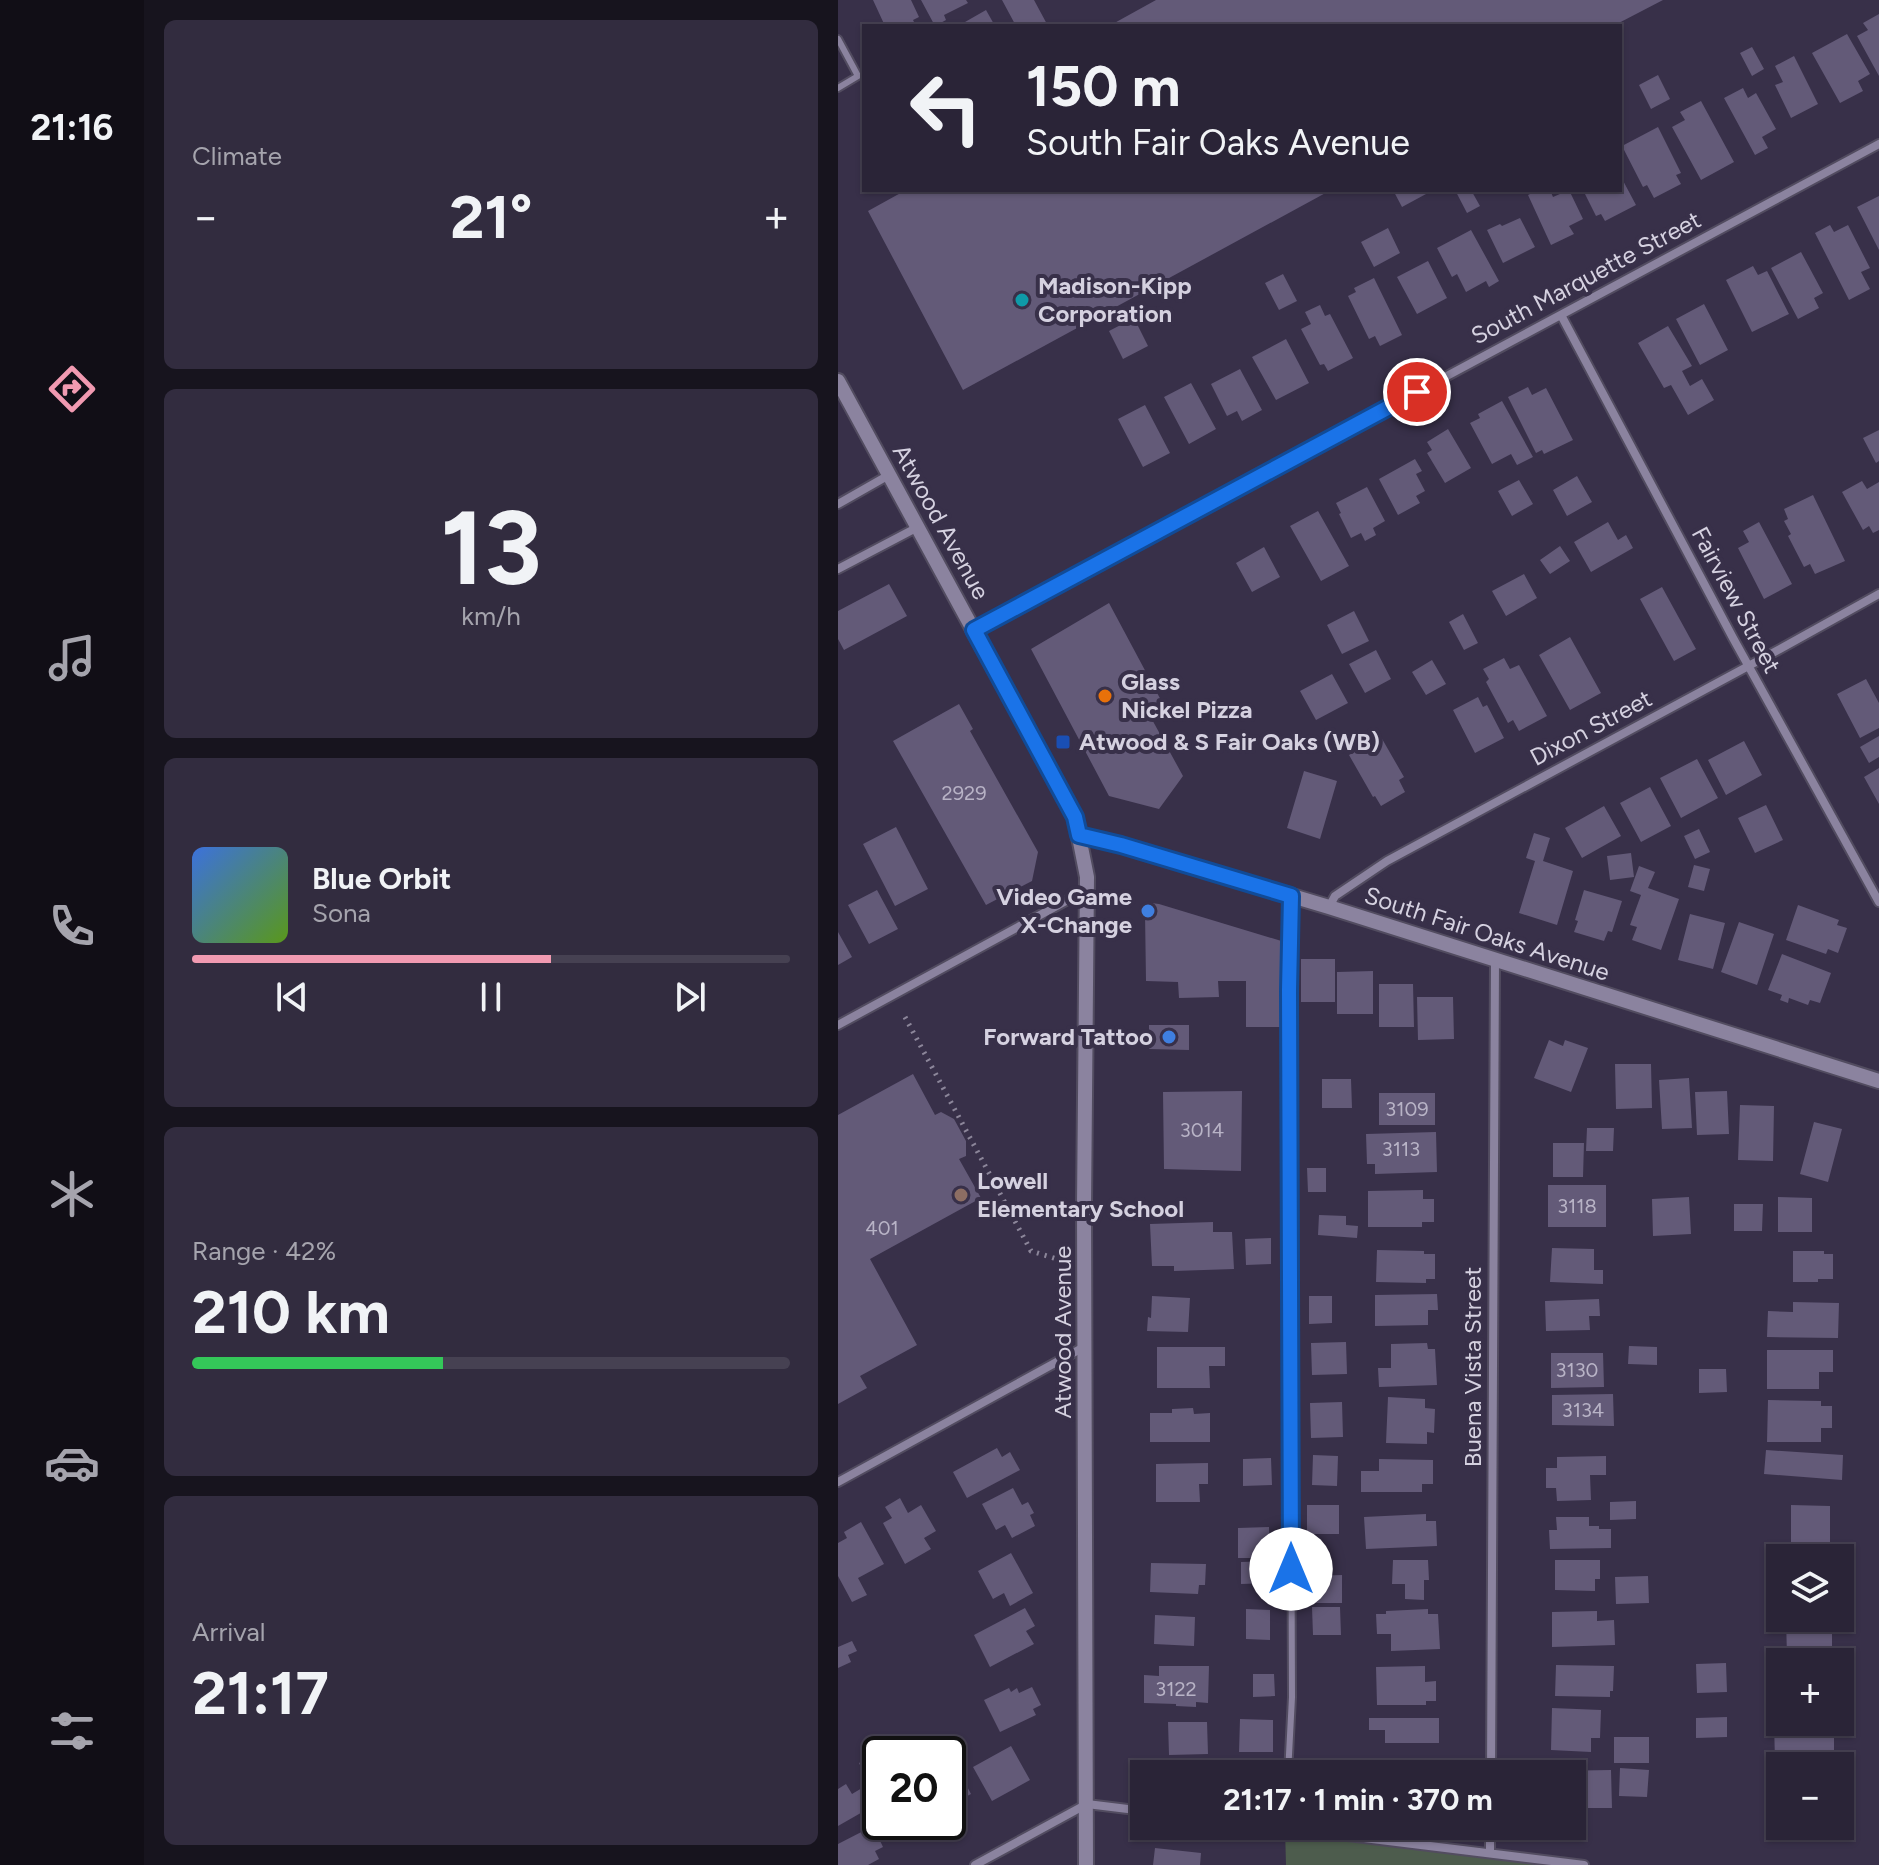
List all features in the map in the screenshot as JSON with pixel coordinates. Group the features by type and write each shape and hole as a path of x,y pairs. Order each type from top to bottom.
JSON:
{"street":[{"name":"South Marquette Street","path":"974,630 1879,144"},
{"name":"Fairview Street","path":"1561,315 1879,902"},
{"name":"Atwood Avenue","path":"838,381 1075,817 1087,877 1084,1347 1086,1865"},
{"path":"838,504 890,475"},
{"path":"838,569 918,527"},
{"name":"Dixon Street","path":"1329,907 1335,896 1387,861 1879,594"},
{"name":"South Fair Oaks Avenue","path":"1079,835 1329,907 1879,1081"},
{"path":"838,1025 1086,890"},
{"name":"Buena Vista Street","path":"1491,1760 1495,960"},
{"path":"838,1482 1084,1347"},
{"path":"975,1865 1087,1804 1130,1809"},
{"path":"1388,1840 1584,1865"},
{"path":"1490,1840 1490,1853"}],"lane":[{"path":"838,39 858,76 838,88"},
{"path":"1289,1760 1292,1697 1291,896"}],"path":[{"path":"905,1017 1031,1251 1057,1259"}],"green space":[{"path":"1285,1840 1382,1840 1584,1865 1286,1865"}],"building":[{"path":"873,0 911,0 919,17 913,20 915,24 884,24"},
{"path":"921,0 966,0 968,3 944,15 946,20 934,24"},
{"path":"1002,0 1034,0 1047,24 1015,24"},
{"path":"1156,0 1663,0 1617,24 1113,24"},
{"path":"986,10 994,24 966,24 965,22"},
{"path":"1879,14 1879,76 1857,36 1868,30 1863,23"},
{"path":"1847,34 1870,74 1858,81 1863,91 1840,103 1812,53"},
{"path":"1752,47 1764,69 1752,76 1740,53"},
{"path":"1794,56 1818,104 1791,118 1775,85 1783,82 1775,66"},
{"path":"1658,75 1670,99 1651,109 1639,85"},
{"path":"1743,88 1748,98 1756,93 1776,129 1762,137 1768,148 1755,155 1724,98"},
{"path":"1701,101 1734,162 1701,180 1672,127 1685,120 1680,112"},
{"path":"1658,127 1681,173 1676,175 1681,184 1654,198 1647,185 1643,187 1622,146"},
{"path":"1622,179 1636,205 1605,221 1601,214 1596,216 1584,192 1622,192"},
{"name":"Madison-Kipp Corporation","path":"902,192 1327,192 963,390 868,211"},
{"path":"1394,192 1425,192 1426,194 1402,207"},
{"path":"1456,192 1472,192 1480,206 1467,213"},
{"path":"1551,192 1553,197 1570,192 1583,219 1569,226 1574,234 1551,245 1528,195"},
{"path":"1879,196 1879,250 1857,207"},
{"path":"1520,218 1535,247 1503,263 1487,230"},
{"path":"1830,225 1834,232 1848,225 1870,268 1861,272 1870,289 1849,300 1815,233"},
{"path":"1388,228 1400,253 1374,267 1361,242"},
{"path":"1471,230 1499,281 1489,287 1486,281 1466,292 1457,274 1452,277 1437,248"},
{"path":"1801,252 1823,293 1814,298 1819,308 1798,319 1771,268"},
{"path":"1428,261 1447,298 1417,314 1397,277"},
{"path":"1753,266 1758,275 1767,271 1789,314 1752,332 1726,280"},
{"path":"1283,274 1297,301 1279,310 1265,283"},
{"path":"1374,278 1402,335 1380,346 1375,336 1369,339 1348,296 1356,292 1354,288"},
{"path":"1704,304 1728,350 1700,365 1676,319"},
{"path":"1320,305 1325,316 1330,314 1353,358 1328,371 1324,364 1320,365 1301,329 1311,324 1305,312"},
{"path":"1134,318 1148,346 1123,359 1109,331"},
{"path":"1668,326 1692,366 1682,371 1690,386 1702,379 1714,400 1688,415 1671,385 1664,388 1638,343"},
{"path":"1286,339 1309,383 1276,400 1252,357"},
{"path":"1240,369 1262,410 1242,421 1237,411 1227,416 1211,384"},
{"path":"1191,383 1216,429 1189,444 1164,397"},
{"path":"1528,387 1532,395 1546,388 1573,440 1544,454 1542,450 1536,453 1508,397"},
{"path":"1502,401 1533,457 1517,465 1511,454 1492,464 1470,423 1480,418 1478,414"},
{"path":"1145,405 1170,453 1143,467 1118,419"},
{"path":"1448,429 1471,468 1445,483 1427,453 1432,450 1427,442"},
{"path":"1879,430 1879,461 1876,463 1863,438"},
{"path":"1415,459 1422,471 1416,474 1425,491 1416,496 1420,503 1398,515 1379,479"},
{"path":"1577,476 1592,502 1567,516 1553,490"},
{"path":"1519,480 1533,504 1512,516 1498,491"},
{"path":"1862,481 1867,489 1879,482 1879,530 1873,533 1869,526 1863,530 1842,492"},
{"path":"1367,487 1385,521 1373,528 1376,535 1365,541 1361,533 1351,538 1336,503"},
{"path":"1813,495 1845,561 1815,574 1810,564 1804,567 1784,521 1788,519 1784,509"},
{"path":"1318,511 1349,566 1321,581 1290,526"},
{"path":"1608,522 1618,540 1626,535 1633,548 1591,572 1574,542"},
{"path":"1759,522 1792,584 1764,599 1738,548 1749,542 1743,531"},
{"path":"1560,546 1570,561 1550,574 1540,560"},
{"path":"1264,547 1280,577 1252,592 1236,563"},
{"path":"1524,574 1537,598 1506,616 1492,591"},
{"path":"889,584 907,616 844,650 838,639 838,611"},
{"path":"1662,587 1696,649 1674,661 1640,599"},
{"path":"1109,603 1163,704 1149,714 1183,776 1159,809 1109,796 1031,649"},
{"path":"1354,611 1369,641 1342,654 1327,625"},
{"path":"1463,614 1478,643 1464,650 1449,622"},
{"path":"1570,637 1601,693 1570,710 1539,655"},
{"path":"1376,650 1391,679 1365,693 1349,664"},
{"path":"1504,658 1510,669 1519,665 1547,716 1519,731 1513,720 1508,723 1486,682 1489,679 1483,669"},
{"path":"1432,660 1446,684 1426,695 1412,672"},
{"path":"1332,674 1348,703 1316,720 1300,691"},
{"path":"1866,679 1879,703 1879,728 1860,738 1837,694"},
{"path":"1478,697 1483,707 1487,705 1504,738 1475,753 1453,710"},
{"path":"959,704 973,729 970,731 1038,852 1032,881 986,905 893,741"},
{"path":"1879,736 1879,757 1869,763 1860,747"},
{"path":"1381,737 1404,777 1399,780 1405,792 1381,806 1349,755"},
{"path":"1744,741 1762,775 1726,795 1708,760"},
{"path":"1697,759 1718,798 1681,818 1660,778"},
{"path":"1879,768 1879,804 1864,777"},
{"path":"1304,771 1337,781 1320,839 1287,828"},
{"path":"1650,787 1671,826 1641,842 1620,803"},
{"path":"1766,805 1783,840 1755,853 1738,818"},
{"path":"1604,806 1621,836 1582,858 1565,828"},
{"path":"896,827 928,889 895,906 863,844"},
{"path":"1699,829 1710,852 1695,859 1684,836"},
{"path":"1534,833 1550,838 1543,861 1573,871 1557,925 1519,913 1535,861 1526,858"},
{"path":"1631,853 1634,877 1610,880 1607,856"},
{"path":"1694,865 1710,869 1704,891 1688,887"},
{"path":"1639,866 1655,872 1648,888 1679,899 1661,950 1632,940 1637,927 1630,925 1641,895 1630,891"},
{"path":"877,890 898,929 869,944 848,905"},
{"path":"1584,890 1622,901 1612,932 1608,931 1604,941 1574,932"},
{"path":"1151,903 1288,943 1289,1027 1246,1027 1246,981 1218,981 1219,997 1179,998 1178,982 1146,981 1145,913"},
{"path":"1798,905 1839,920 1837,925 1847,928 1838,953 1828,949 1826,954 1786,940"},
{"path":"1690,914 1725,923 1713,969 1678,960"},
{"path":"1739,922 1774,934 1757,985 1721,972"},
{"path":"838,932 852,957 838,965"},
{"path":"1782,954 1831,973 1820,1003 1810,1000 1808,1005 1789,998 1788,1003 1780,1000 1782,995 1768,990"},
{"path":"1301,959 1335,959 1335,1002 1301,1002"},
{"path":"1373,971 1373,1014 1337,1014 1337,972"},
{"path":"1379,984 1413,984 1414,1027 1379,1027"},
{"path":"1417,997 1453,997 1454,1039 1418,1040"},
{"name":"Forward Tattoo","path":"1149,1025 1189,1025 1189,1050 1149,1049"},
{"path":"1549,1040 1563,1046 1565,1040 1588,1048 1571,1092 1534,1078"},
{"path":"1615,1064 1651,1064 1652,1108 1616,1109"},
{"name":"Lowell Elementary School","path":"913,1074 935,1115 941,1112 954,1119 966,1141 966,1156 959,1159 981,1198 870,1259 917,1345 860,1376 867,1388 838,1404 838,1115"},
{"path":"1689,1078 1692,1128 1662,1129 1659,1080"},
{"path":"1322,1079 1351,1079 1352,1108 1322,1108"},
{"path":"1242,1091 1241,1171 1164,1169 1163,1092"},
{"path":"1727,1091 1729,1134 1697,1135 1695,1092"},
{"path":"1379,1093 1435,1093 1435,1125 1379,1125"},
{"path":"1740,1105 1774,1106 1773,1161 1738,1160"},
{"path":"1814,1122 1842,1129 1828,1182 1800,1174"},
{"path":"1587,1128 1614,1128 1613,1151 1586,1151"},
{"path":"1436,1132 1437,1172 1375,1174 1375,1164 1367,1164 1366,1134"},
{"path":"1553,1143 1584,1143 1583,1177 1553,1177"},
{"path":"1307,1168 1326,1168 1326,1192 1308,1192"},
{"path":"1548,1185 1606,1185 1606,1227 1548,1227"},
{"path":"1423,1190 1423,1199 1434,1199 1434,1222 1422,1222 1422,1227 1368,1227 1368,1191"},
{"path":"1689,1197 1691,1234 1653,1236 1652,1199"},
{"path":"1778,1197 1812,1198 1812,1232 1778,1232"},
{"path":"1734,1204 1763,1204 1762,1231 1734,1231"},
{"path":"1319,1215 1346,1216 1346,1225 1358,1226 1357,1238 1318,1235"},
{"path":"1213,1222 1213,1232 1232,1232 1234,1269 1174,1271 1174,1266 1152,1266 1150,1224"},
{"path":"1271,1238 1271,1264 1246,1265 1245,1239"},
{"path":"1552,1248 1594,1249 1594,1270 1603,1270 1603,1284 1550,1282"},
{"path":"1377,1250 1435,1254 1435,1279 1426,1279 1426,1283 1376,1282"},
{"path":"1793,1251 1833,1254 1833,1279 1793,1282"},
{"path":"1437,1294 1438,1310 1428,1310 1428,1325 1375,1326 1375,1295"},
{"path":"1152,1296 1190,1298 1188,1332 1147,1331"},
{"path":"1309,1296 1332,1296 1332,1323 1309,1324"},
{"path":"1599,1299 1600,1316 1589,1316 1590,1330 1546,1331 1545,1301"},
{"path":"1793,1302 1839,1303 1838,1338 1767,1337 1768,1311 1793,1312"},
{"path":"1346,1342 1347,1374 1312,1375 1311,1343"},
{"path":"1427,1343 1428,1349 1435,1349 1437,1385 1379,1387 1378,1368 1391,1368 1391,1344"},
{"path":"1629,1346 1657,1347 1657,1365 1628,1364"},
{"path":"1157,1347 1225,1347 1225,1366 1209,1366 1210,1388 1157,1388"},
{"path":"1767,1350 1833,1350 1833,1372 1819,1372 1819,1389 1767,1389"},
{"path":"1551,1353 1603,1353 1604,1387 1551,1388"},
{"path":"1699,1369 1726,1369 1727,1392 1699,1393"},
{"path":"1613,1394 1614,1426 1552,1425 1552,1395"},
{"path":"1388,1397 1425,1399 1425,1408 1435,1409 1434,1433 1427,1432 1427,1444 1386,1443"},
{"path":"1768,1400 1821,1401 1821,1406 1832,1406 1832,1428 1821,1428 1821,1442 1767,1442"},
{"path":"1342,1402 1343,1437 1311,1438 1310,1403"},
{"path":"1193,1408 1194,1414 1210,1413 1210,1442 1150,1442 1150,1413 1172,1413 1172,1409"},
{"path":"997,1448 1002,1457 1010,1452 1020,1470 967,1498 953,1472"},
{"path":"1766,1450 1843,1455 1842,1480 1764,1474"},
{"path":"1313,1455 1338,1456 1337,1486 1312,1485"},
{"path":"1606,1456 1606,1475 1590,1475 1591,1500 1557,1501 1556,1488 1546,1488 1546,1468 1557,1468 1557,1457"},
{"path":"1271,1458 1272,1485 1243,1486 1243,1459"},
{"path":"1379,1459 1433,1460 1433,1484 1422,1484 1422,1492 1361,1492 1361,1471 1379,1471"},
{"path":"1208,1463 1208,1484 1199,1484 1200,1502 1156,1502 1156,1464"},
{"path":"1013,1488 1022,1505 1028,1502 1034,1513 1030,1515 1035,1526 1012,1538 1005,1525 996,1530 982,1504"},
{"path":"900,1498 908,1513 921,1505 936,1531 924,1538 931,1549 905,1564 883,1523 892,1518 885,1507"},
{"path":"1636,1501 1636,1519 1610,1520 1610,1502"},
{"path":"1307,1505 1339,1505 1339,1534 1307,1534"},
{"path":"1791,1505 1830,1506 1830,1543 1791,1543"},
{"path":"1426,1514 1426,1521 1436,1521 1437,1546 1366,1549 1364,1517"},
{"path":"1556,1517 1589,1517 1589,1526 1611,1529 1611,1548 1550,1549 1549,1530 1557,1530"},
{"path":"861,1522 884,1564 858,1578 867,1595 852,1602 838,1576 838,1543 847,1538 844,1532"},
{"path":"1269,1527 1270,1558 1238,1558 1238,1528"},
{"path":"1011,1553 1033,1593 1010,1606 1004,1593 993,1599 978,1571"},
{"path":"1393,1560 1428,1560 1429,1580 1424,1580 1424,1600 1405,1599 1405,1584 1392,1584"},
{"path":"1555,1560 1600,1560 1600,1579 1595,1579 1595,1591 1555,1590"},
{"path":"1272,1561 1273,1583 1241,1584 1241,1562"},
{"path":"1151,1563 1206,1564 1205,1585 1199,1585 1198,1594 1150,1592"},
{"path":"1342,1575 1342,1603 1310,1603 1309,1576"},
{"path":"1648,1576 1649,1603 1616,1604 1615,1577"},
{"path":"1312,1607 1340,1607 1341,1635 1313,1635"},
{"path":"1025,1608 1035,1626 1026,1631 1034,1644 990,1667 974,1635"},
{"path":"1246,1609 1270,1610 1270,1640 1246,1639"},
{"path":"1428,1609 1428,1614 1438,1614 1440,1649 1391,1651 1391,1634 1377,1634 1376,1614"},
{"path":"1597,1611 1597,1621 1614,1620 1615,1645 1552,1647 1552,1612"},
{"path":"1155,1615 1195,1617 1194,1646 1154,1644"},
{"path":"1786,1632 1832,1632 1832,1648 1787,1648"},
{"path":"852,1641 857,1651 848,1655 851,1662 838,1668 838,1647"},
{"path":"1726,1663 1727,1692 1697,1693 1696,1664"},
{"path":"1556,1665 1614,1666 1610,1697 1555,1696"},
{"path":"1159,1666 1209,1666 1208,1703 1196,1702 1196,1707 1144,1703 1144,1675 1159,1676"},
{"path":"1425,1666 1425,1682 1436,1681 1436,1701 1426,1701 1426,1705 1377,1705 1376,1667"},
{"path":"1253,1674 1274,1674 1275,1696 1253,1697"},
{"path":"1032,1687 1041,1705 1033,1709 1036,1715 1000,1732 984,1700 1009,1688 1011,1692 1017,1688 1019,1693"},
{"path":"1552,1708 1601,1710 1600,1738 1591,1738 1591,1752 1551,1750"},
{"path":"1727,1717 1727,1737 1696,1738 1696,1718"},
{"path":"1369,1718 1439,1718 1439,1743 1385,1743 1385,1730 1369,1730"},
{"path":"1240,1719 1273,1720 1273,1752 1239,1752"},
{"path":"1168,1722 1207,1722 1208,1754 1169,1755"},
{"path":"1774,1736 1834,1736 1834,1752 1775,1752"},
{"path":"1614,1737 1649,1737 1649,1763 1614,1763"},
{"path":"1011,1746 1030,1780 992,1801 973,1767"},
{"path":"1620,1768 1649,1770 1647,1797 1619,1796"},
{"path":"1586,1770 1611,1770 1612,1808 1587,1808"},
{"path":"846,1784 852,1794 862,1788 862,1812 838,1826 838,1789"},
{"path":"862,1832 862,1840 880,1840 883,1847 875,1851 879,1859 868,1865 838,1865 838,1844"},
{"path":"1155,1848 1201,1853 1200,1865 1153,1865"}],"place":[{"name":"Madison-Kipp Corporation","path":"1022,300"},
{"name":"Glass Nickel Pizza","path":"1105,696"},
{"name":"Atwood & S Fair Oaks (WB)","path":"1063,742"},
{"name":"Video Game X-Change","path":"1148,911"},
{"name":"Forward Tattoo","path":"1169,1037"},
{"name":"Lowell Elementary School","path":"961,1195"}],"route":[{"path":"1291,1569 1291,896 1092,836 1079,835 1075,817 974,630 1417,392"}]}
